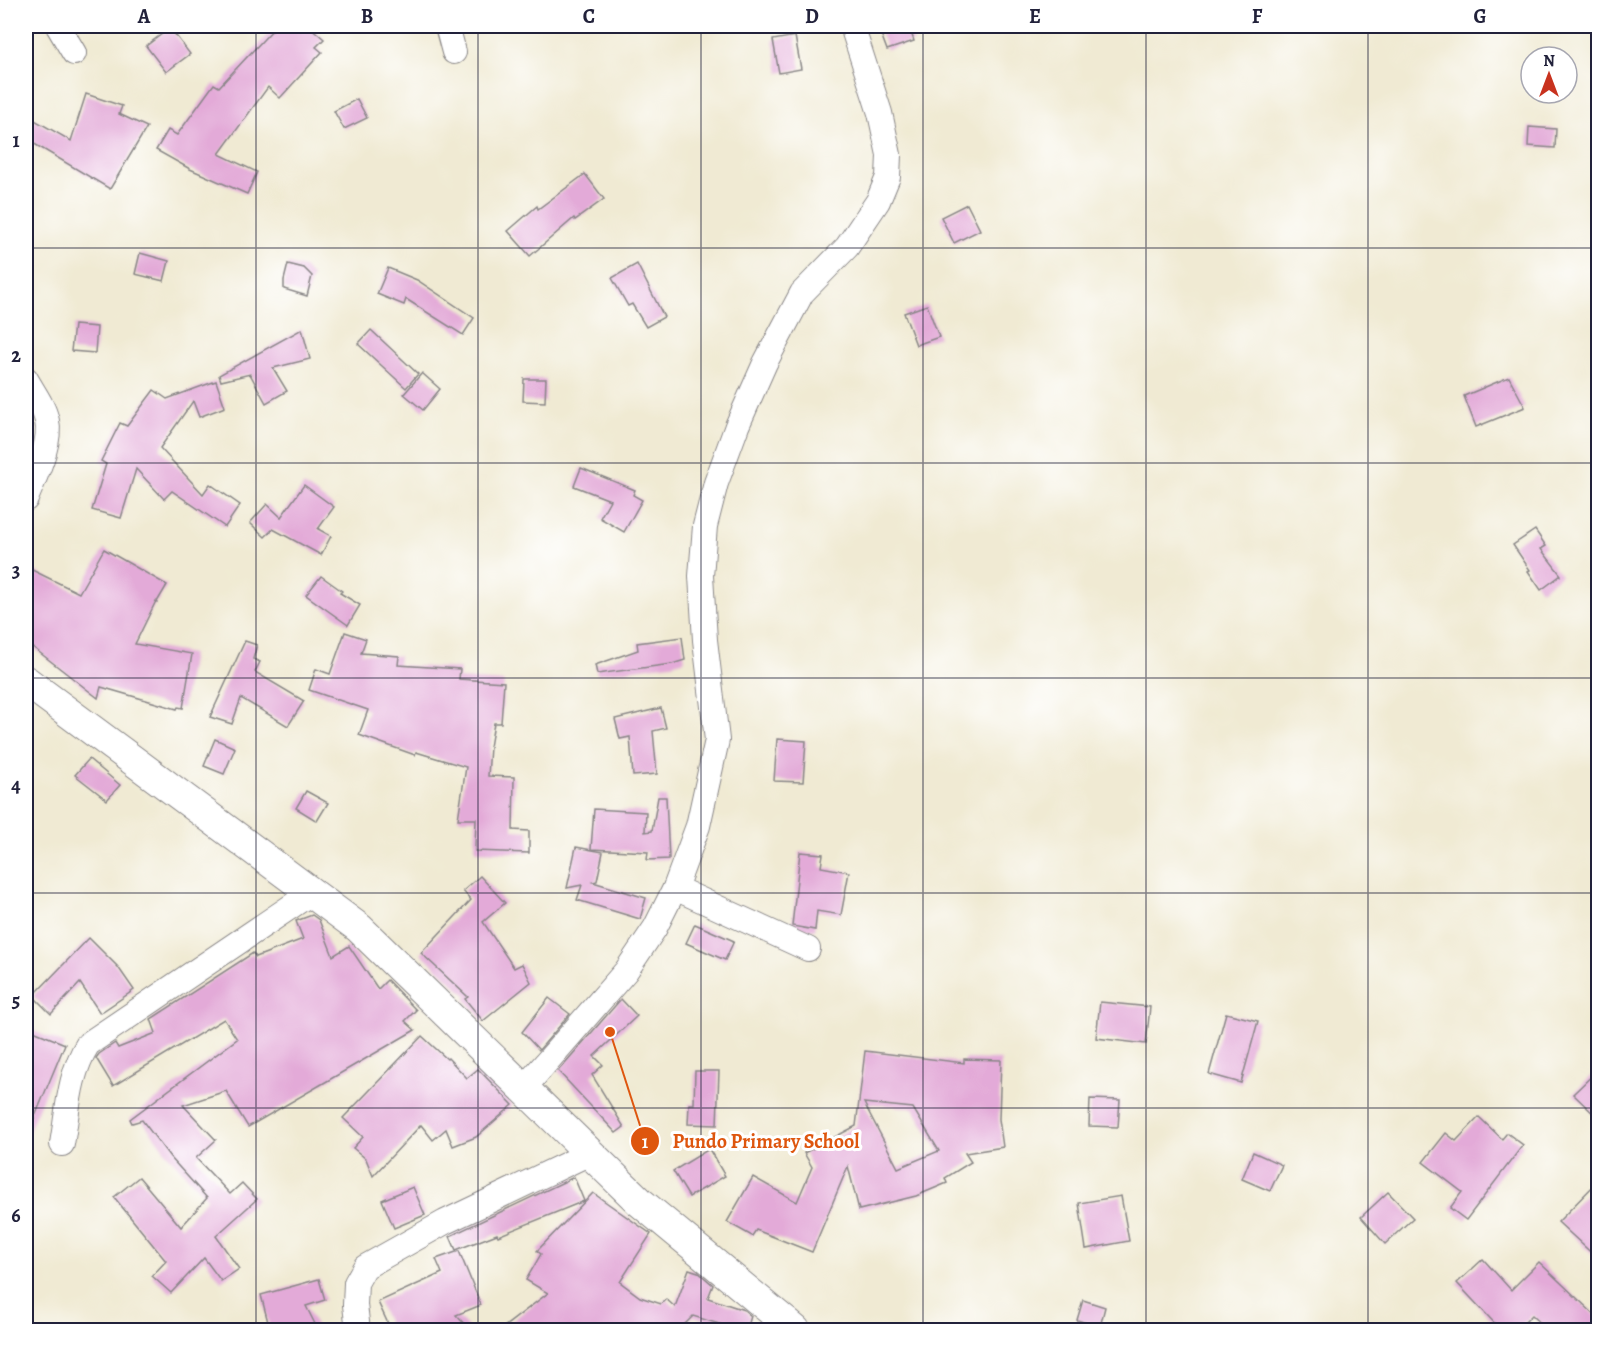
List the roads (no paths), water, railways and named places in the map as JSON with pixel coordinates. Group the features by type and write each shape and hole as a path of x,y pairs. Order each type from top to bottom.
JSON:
{"street":[{"path":"58,26 74,53"},
{"path":"447,26 454,52"},
{"path":"524,1088 626,970 655,928 675,888 698,826 717,740 705,640 701,576 705,526 716,483 760,373 802,293 847,248 878,201 888,177 889,154 880,113 852,26"},
{"path":"26,379 44,409 49,433 26,499"},
{"path":"26,681 359,928 640,1202 795,1330"},
{"path":"675,888 808,949"},
{"path":"62,1144 72,1081 79,1059 88,1044 311,893"},
{"path":"358,1330 355,1305 356,1282 365,1267 445,1222 590,1153"}],"place":[{"name":"Pundo Primary School","path":"610,1032"}]}
